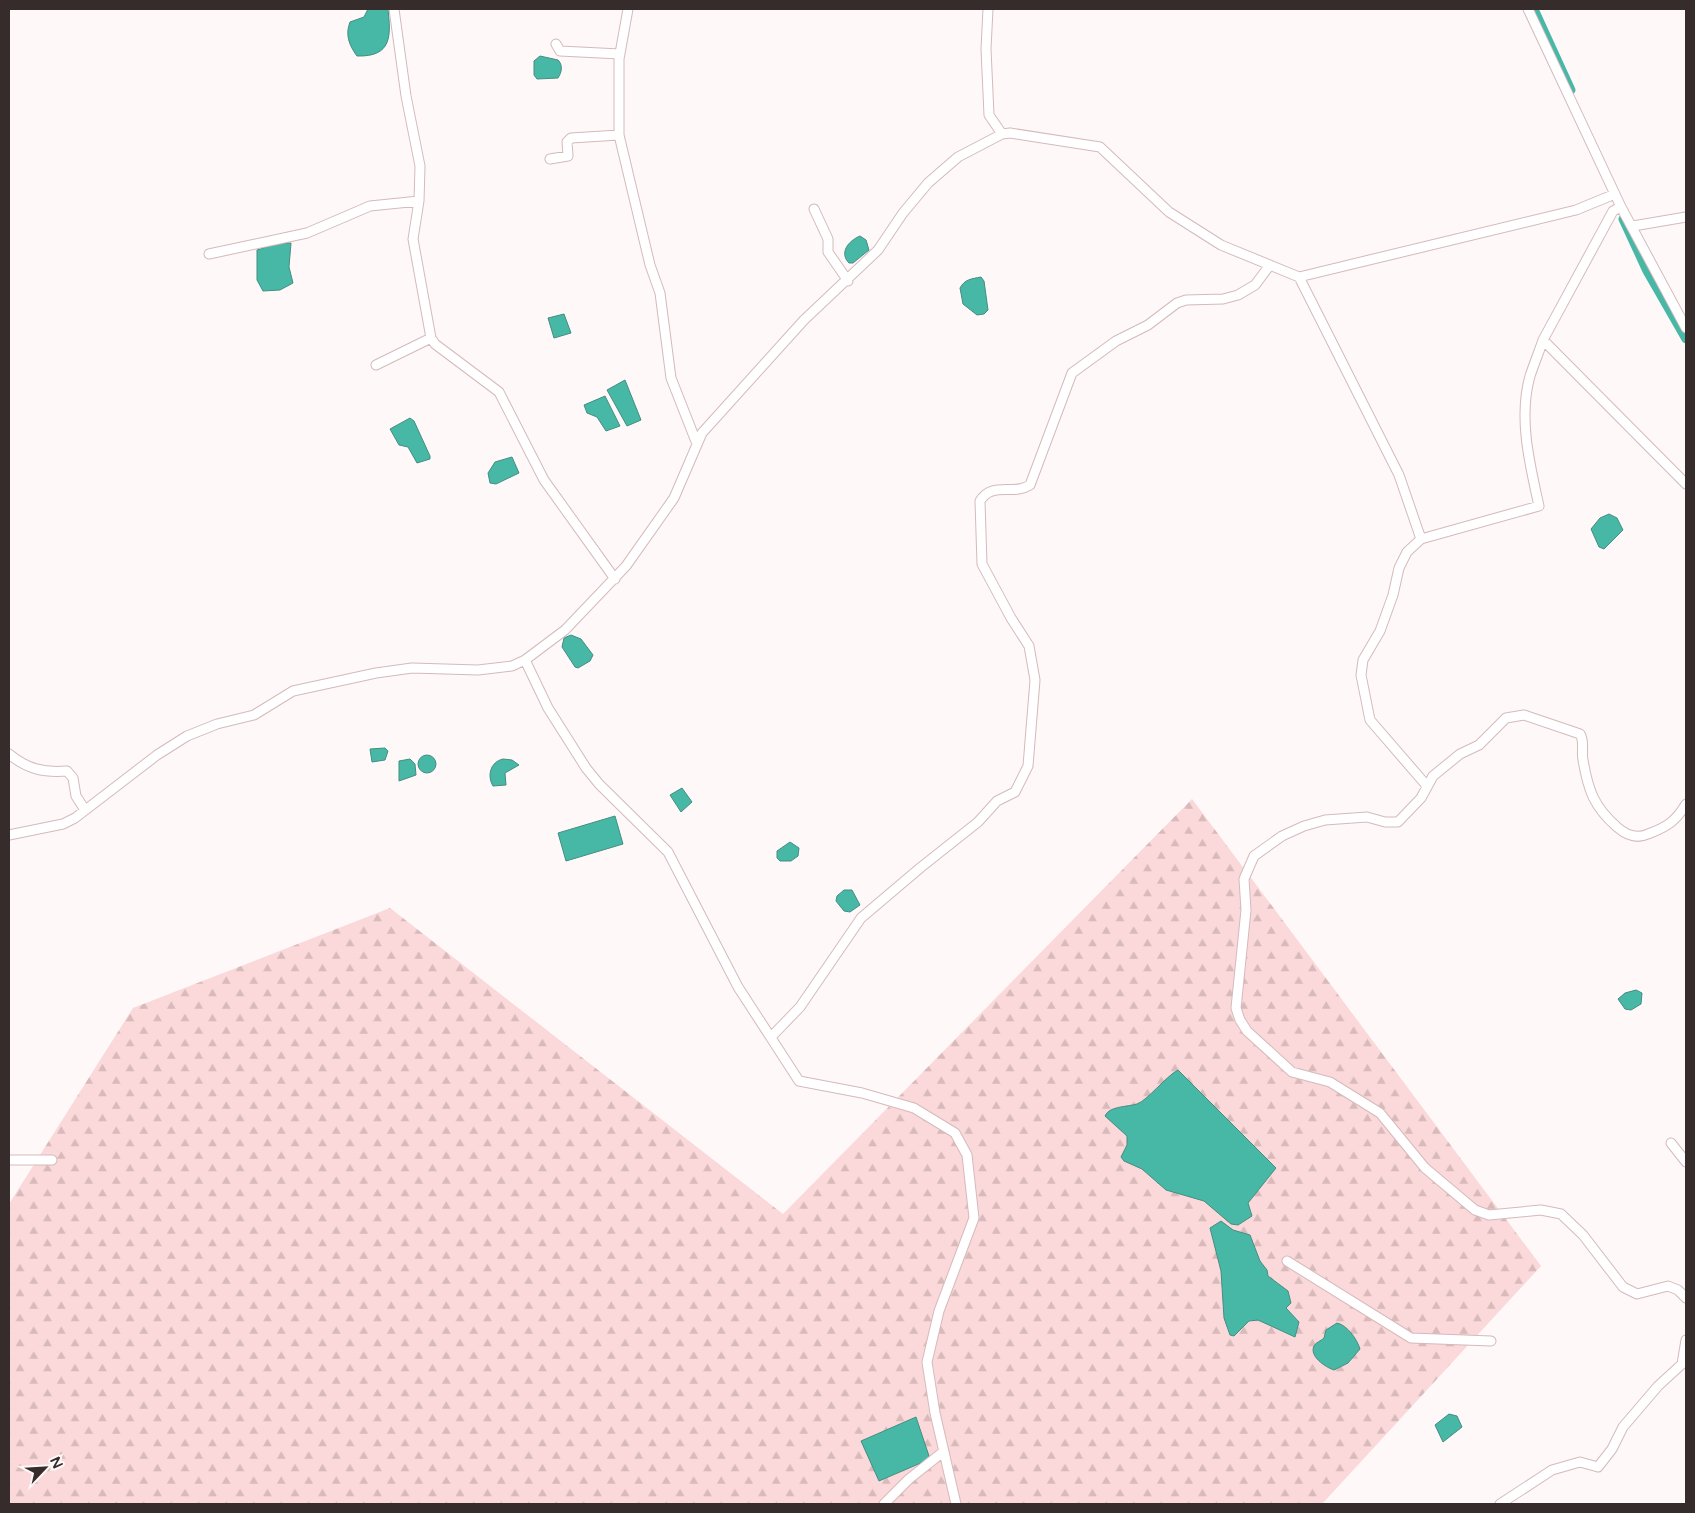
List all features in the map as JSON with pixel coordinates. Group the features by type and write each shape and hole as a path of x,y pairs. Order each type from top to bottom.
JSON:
{"street":[{"path":"394,9 406,96 420,166 419,201 413,239 431,338 435,344 499,392 544,480 615,579"},
{"path":"628,9 620,54 619,135 650,265 660,293 672,378 698,444"},
{"path":"988,9 986,49 990,115 1002,134"},
{"path":"1528,9 1621,207 1633,226 1686,328"},
{"path":"556,44 560,52 620,54"},
{"path":"9,835 63,824 85,810 157,755 187,736 217,724 254,715 293,691 376,673 412,668 478,670 512,666 525,660 565,630 615,579 674,498 702,433 804,320 848,281 878,250 903,213 928,183 958,157 1002,134 1010,133 1100,147 1169,212 1221,245 1299,277 1576,210 1615,194"},
{"path":"550,160 568,156 567,142 571,138 619,135"},
{"path":"209,254 308,232 370,206 419,201"},
{"path":"1427,786 1370,720 1361,675 1363,660 1380,631 1394,595 1399,568 1407,552 1422,539 1539,506 1528,455 1526,427 1530,376 1543,340 1613,211 1621,207"},
{"path":"814,209 828,239 828,252 848,281"},
{"path":"1633,226 1686,217"},
{"path":"771,1037 800,1007 862,918 932,857 978,822 997,801 1015,792 1028,766 1035,680 1029,646 1011,618 982,564 980,501 983,495 988,490 1019,489 1030,485 1072,373 1116,342 1148,325 1177,303 1186,300 1223,299 1238,295 1254,285 1270,265"},
{"path":"1299,277 1399,474 1422,539"},
{"path":"376,365 431,338"},
{"path":"1543,340 1686,484"},
{"path":"525,660 548,708 586,768 605,791 668,852 738,987 799,1081 862,1093 914,1108 955,1133 967,1155 974,1218 939,1311 927,1362 956,1504"},
{"path":"1686,804 1679,817 1667,827 1642,837 1625,835 1593,801 1583,759 1583,739 1580,734 1524,715 1506,718 1480,745 1460,754 1433,776 1421,798 1398,822 1385,822 1367,817 1326,820 1304,826 1282,836 1254,856 1244,879 1246,910 1236,1008 1240,1020 1247,1031 1292,1072 1330,1082 1380,1113 1425,1168 1475,1210 1489,1215 1541,1210 1561,1214 1583,1235 1623,1287 1637,1294 1668,1286 1678,1290 1686,1298"},
{"path":"9,754 23,766 50,773 68,771 73,778 76,796 85,810"},
{"path":"1671,1143 1686,1162"},
{"path":"9,1160 52,1160"},
{"path":"1287,1261 1411,1338 1491,1341"},
{"path":"1500,1504 1552,1470 1580,1462 1598,1467 1612,1449 1623,1427 1658,1386 1682,1364 1686,1340"},
{"path":"884,1504 909,1479 944,1452"}],"green space":[{"path":"1192,799 1541,1266 1322,1504 9,1504 9,1204 133,1008 390,908 783,1214"}],"shaded area":[{"path":"368,9 388,9 389,36 383,49 377,53 357,56 349,40 350,22 364,17"},
{"path":"540,56 558,60 561,64 561,69 558,78 537,79 534,75 534,61"},
{"path":"860,236 866,240 869,250 853,263 849,263 845,255 846,248"},
{"path":"279,243 291,243 289,267 293,283 280,290 263,291 257,280 257,250"},
{"path":"981,277 984,281 988,310 984,314 977,315 963,304 960,288 966,281"},
{"path":"564,314 571,333 554,338 548,318"},
{"path":"625,380 641,420 627,426 607,390"},
{"path":"605,396 620,426 606,431 597,417 587,413 584,405"},
{"path":"410,418 414,421 430,459 417,463 408,447 399,445 390,429"},
{"path":"512,457 519,473 496,484 490,483 488,473 495,462"},
{"path":"1609,514 1617,518 1623,530 1604,549 1599,547 1591,529 1600,518"},
{"path":"571,635 581,639 593,655 590,661 578,668 575,667 562,647 564,638"},
{"path":"385,748 388,751 385,760 372,762 370,749"},
{"path":"427,755 433,758 436,764 433,770 427,773 421,770 418,764 421,758"},
{"path":"410,759 415,764 416,775 399,781 399,761"},
{"path":"503,759 512,760 519,765 505,773 506,785 493,786 490,778 491,770 495,763"},
{"path":"682,788 692,802 681,812 670,795"},
{"path":"615,816 623,844 566,861 558,833"},
{"path":"790,842 799,848 798,856 791,861 780,861 777,858 777,851"},
{"path":"844,890 852,890 860,905 850,912 844,911 836,901 837,896"},
{"path":"1636,990 1642,993 1641,1004 1631,1010 1625,1009 1618,999 1625,993"},
{"path":"1178,1070 1276,1168 1248,1203 1252,1216 1238,1225 1231,1224 1204,1201 1166,1190 1142,1169 1124,1161 1121,1157 1127,1145 1127,1136 1105,1116 1110,1110 1141,1102"},
{"path":"1221,1221 1233,1230 1250,1235 1268,1276 1288,1291 1291,1303 1286,1308 1299,1322 1295,1337 1258,1320 1249,1321 1234,1336 1230,1335 1224,1318 1221,1271 1210,1228"},
{"path":"1337,1323 1344,1326 1351,1333 1360,1349 1348,1363 1334,1370 1319,1361 1313,1350 1315,1345 1324,1338 1326,1330"},
{"path":"1449,1414 1457,1416 1462,1427 1443,1442 1435,1425"},
{"path":"916,1417 930,1459 879,1481 861,1441"}],"waterway":[{"path":"1534,9 1571,90"},
{"path":"1623,219 1647,271 1686,339"}]}
